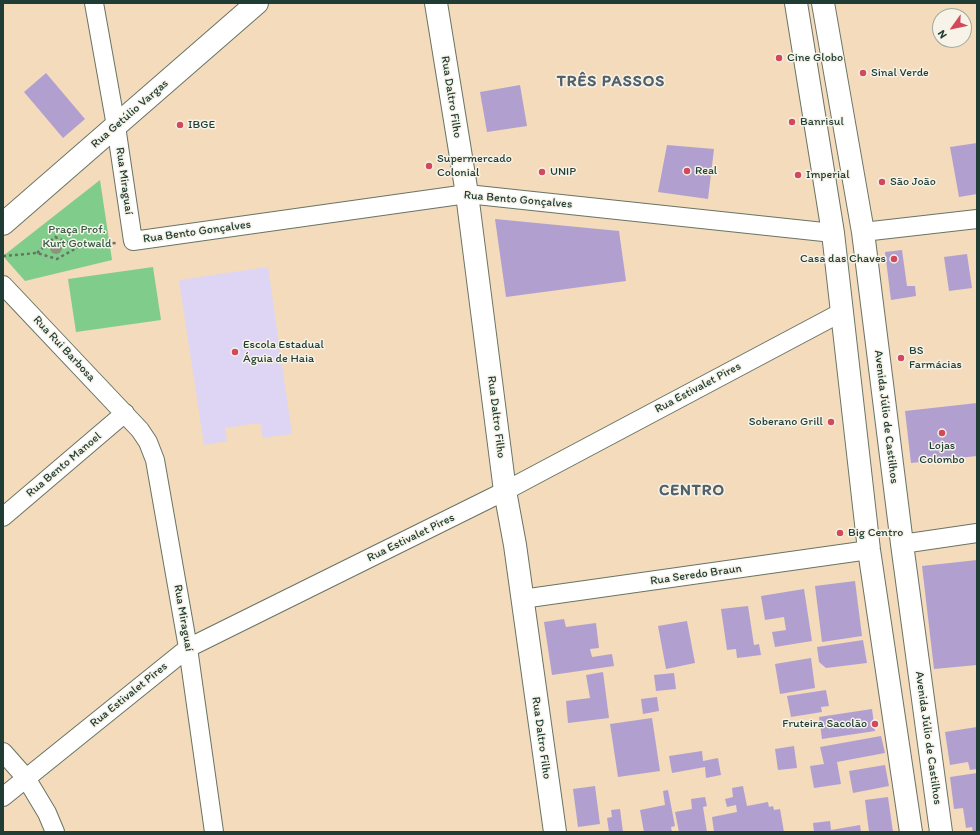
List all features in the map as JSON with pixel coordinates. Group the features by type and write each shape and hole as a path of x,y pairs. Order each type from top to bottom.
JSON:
{"main road":[{"name":"Rua Getúlio Vargas","path":"3,224 257,3"},
{"name":"Rua Daltro Filho","path":"436,3 467,194 505,491 522,599 554,832"},
{"path":"796,3 833,233 869,550 911,832"},
{"name":"Avenida Júlio de Castilhos","path":"823,3 863,232 902,544 941,832"},
{"path":"833,233 863,232"},
{"path":"869,550 902,544"}],"street":[{"name":"Rua Miraguaí","path":"94,3 116,126 133,241"},
{"name":"Rua Bento Gonçalves","path":"133,241 467,194 833,233"},
{"path":"863,232 977,219"},
{"name":"Rua Rui Barbosa","path":"3,285 125,413"},
{"name":"Rua Estivalet Pires","path":"3,797 188,648 505,491 842,312"},
{"name":"Rua Miraguaí","path":"125,413 148,442 155,460 188,648 214,832"},
{"name":"Rua Bento Manoel","path":"3,517 125,413"},
{"path":"902,544 977,533"},
{"name":"Rua Seredo Braun","path":"522,599 869,550"},
{"path":"3,752 26,778 47,813 55,832"}],"path":[{"path":"38,253 55,237 78,248"},
{"path":"3,256 38,253 58,259 78,248 133,241"}],"shaded area":[{"name":"Escola Estadual Águia de Haia","path":"268,267 292,434 263,438 260,423 225,428 227,441 204,445 179,280"}],"green space":[{"name":"Praça Prof. Kurt Gotwald","path":"100,180 112,260 25,281 3,256"},
{"path":"153,267 161,320 76,332 68,279"}],"building":[{"path":"46,73 85,119 63,138 24,92"},
{"path":"520,85 527,126 487,132 480,92"},
{"path":"977,143 977,194 959,197 950,147"},
{"name":"Real","path":"667,145 714,149 708,199 658,192"},
{"path":"495,219 619,231 626,281 506,297"},
{"path":"902,250 907,286 915,286 916,296 891,300 885,252"},
{"path":"967,254 972,288 949,291 944,257"},
{"name":"Lojas Colombo","path":"977,403 977,456 911,463 905,411"},
{"path":"977,560 977,665 934,669 922,566"},
{"path":"855,581 862,636 822,642 815,586"},
{"path":"804,589 812,641 775,647 772,632 786,630 784,617 765,620 761,596"},
{"path":"748,606 754,645 759,644 761,655 737,658 736,649 727,650 721,609"},
{"path":"564,619 566,627 596,623 599,648 590,649 592,657 612,654 614,666 552,675 544,622"},
{"path":"687,621 695,663 666,669 658,626"},
{"path":"863,640 867,663 826,668 819,662 817,647"},
{"path":"811,658 815,688 780,694 775,664"},
{"path":"603,672 609,718 568,723 566,701 590,698 586,675"},
{"path":"674,673 676,689 656,691 654,675"},
{"path":"826,690 829,706 821,707 822,712 791,717 787,696"},
{"path":"657,697 659,711 643,714 641,699"},
{"path":"872,709 875,731 822,739 819,717"},
{"path":"652,718 660,771 618,777 610,724"},
{"path":"977,727 977,769 970,770 968,762 950,765 945,732"},
{"path":"881,736 885,753 837,762 841,784 814,788 810,766 824,764 820,747"},
{"path":"794,746 797,768 778,770 775,749"},
{"path":"702,751 703,761 718,758 721,775 706,778 705,767 672,773 669,756"},
{"path":"885,765 889,786 853,793 849,771"},
{"path":"977,773 977,832 973,832 972,827 966,828 963,808 954,809 950,777"},
{"path":"595,786 600,824 578,827 573,789"},
{"path":"743,786 747,806 768,802 769,807 773,806 774,810 780,809 784,832 714,832 712,817 737,812 736,805 727,807 725,799 733,797 732,788"},
{"path":"668,790 675,826 671,827 672,832 644,832 640,810 665,805 663,791"},
{"path":"705,797 707,806 703,807 707,832 679,832 675,812 692,809 691,799"},
{"path":"888,797 893,832 869,832 865,800"},
{"path":"620,809 623,832 609,832 607,818 612,817 611,810"},
{"path":"830,821 831,830 860,825 861,832 814,832 813,823"}],"place":[{"name":"Cine Globo","path":"779,58"},
{"name":"Sinal Verde","path":"863,73"},
{"name":"Banrisul","path":"792,122"},
{"name":"IBGE","path":"180,125"},
{"name":"Supermercado Colonial","path":"429,166"},
{"name":"Real","path":"687,171"},
{"name":"UNIP","path":"542,172"},
{"name":"Imperial","path":"798,175"},
{"name":"São João","path":"882,182"},
{"name":"Casa das Chaves","path":"894,259"},
{"name":"Escola Estadual Águia de Haia","path":"235,352"},
{"name":"BS Farmácias","path":"901,358"},
{"name":"Soberano Grill","path":"831,422"},
{"name":"Lojas Colombo","path":"942,433"},
{"name":"Big Centro","path":"840,533"},
{"name":"Fruteira Sacolão","path":"875,724"}],"district":[{"name":"TRÊS PASSOS","path":"611,82"},
{"name":"CENTRO","path":"692,491"}]}
